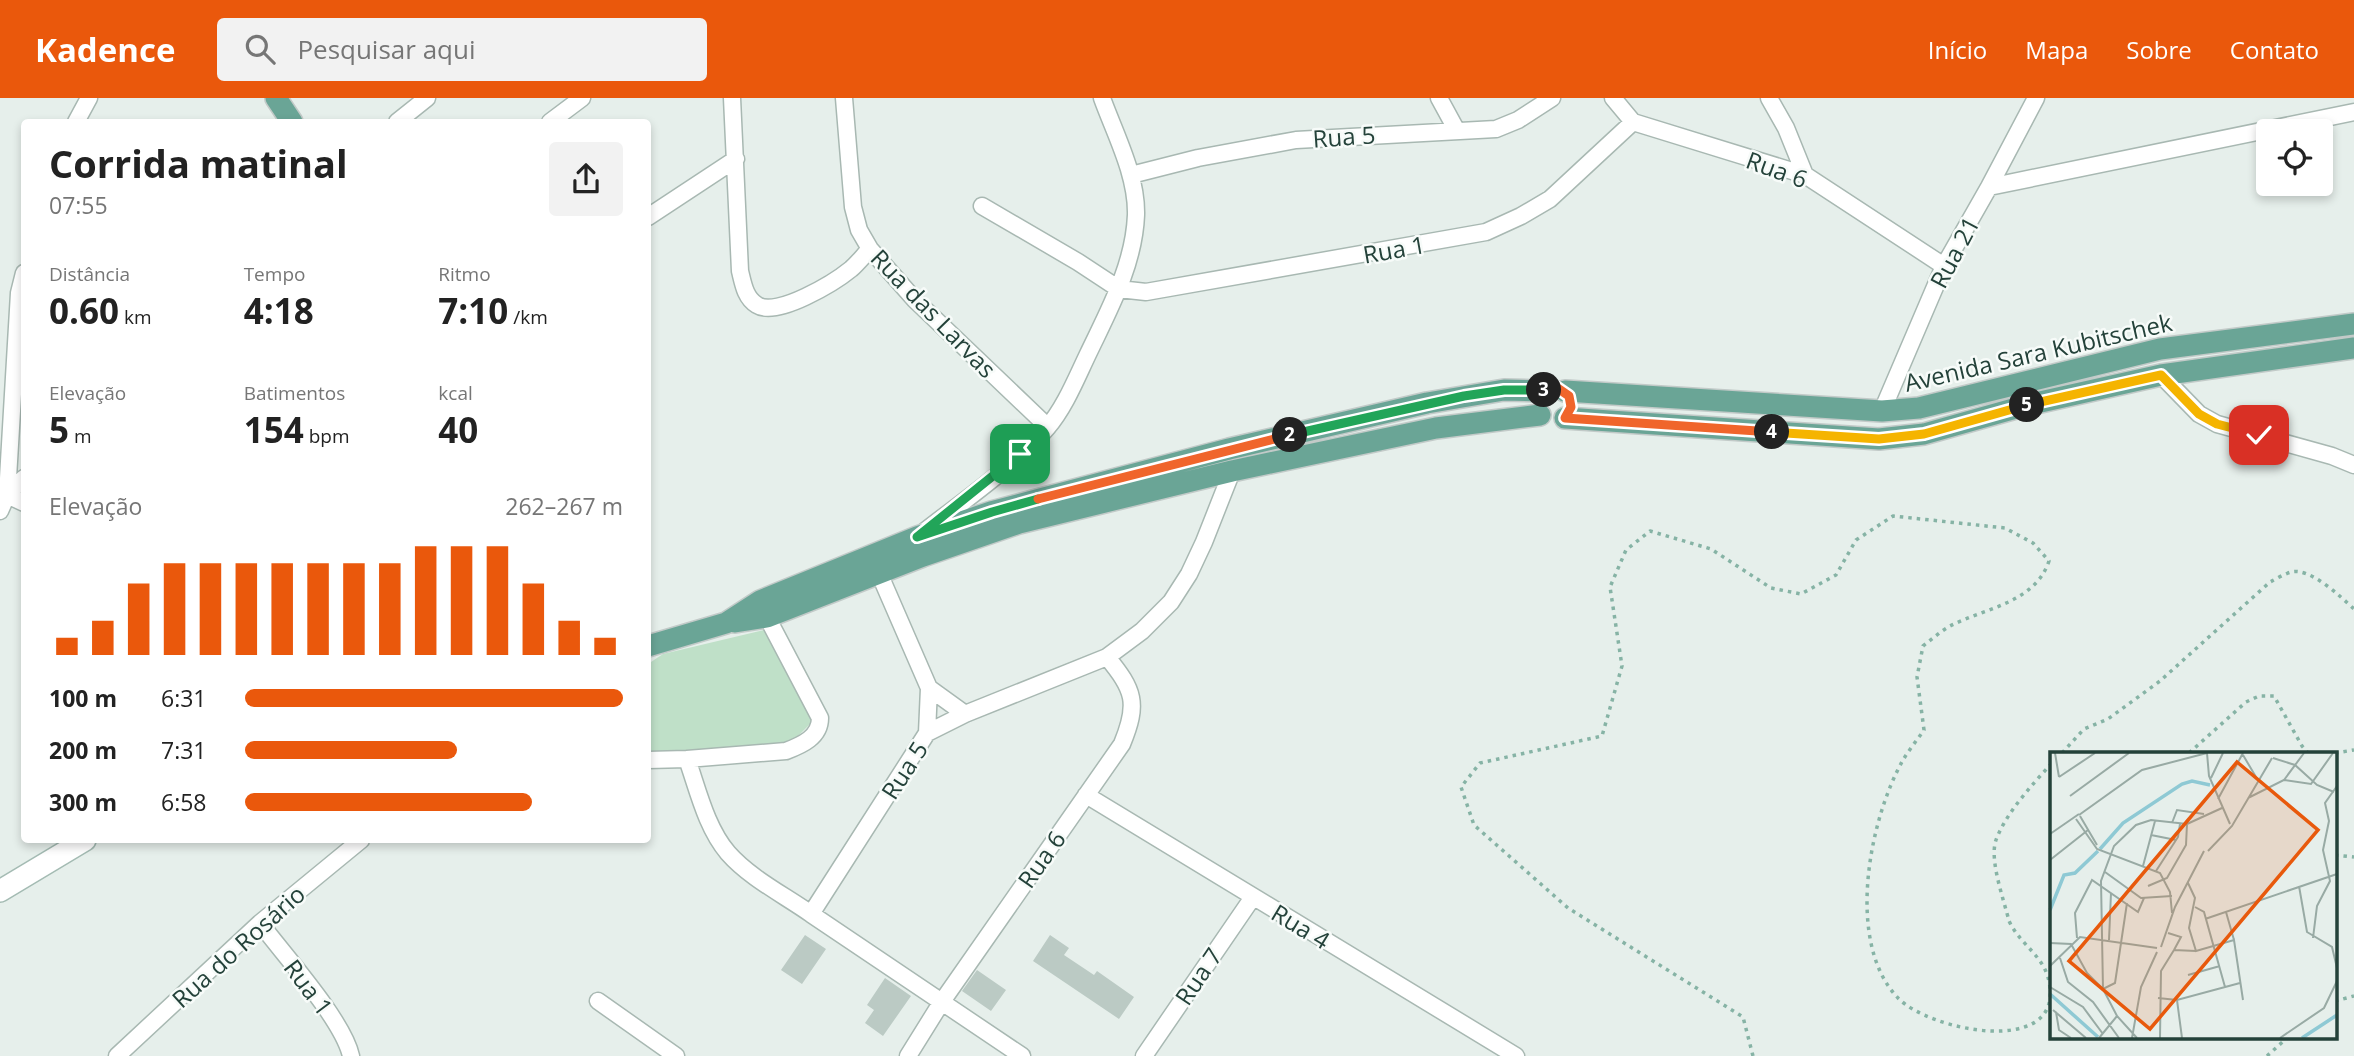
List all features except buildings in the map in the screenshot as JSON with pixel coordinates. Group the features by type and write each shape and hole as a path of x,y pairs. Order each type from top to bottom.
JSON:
{"main road":[{"path":"276,98 290,119"},
{"name":"Avenida Sara Kubitschek","path":"726,623 766,617 874,565 917,537 992,512 1229,449 1427,403 1504,390 1542,391 1551,387 1565,391 1882,411 1919,408 2160,349 2354,324"},
{"name":"Avenida Sara Kubitschek","path":"874,565 1019,523 1232,471 1436,428 1539,415 1552,422 1565,418 1879,439 1924,434 2027,405 2161,375 2354,348"},
{"path":"1539,415 1536,400 1542,391"},
{"path":"1565,391 1571,407 1565,418"},
{"path":"651,645 726,623 760,601 874,565"}],"street":[{"path":"78,119 89,98"},
{"path":"401,119 427,98"},
{"path":"554,119 582,98"},
{"path":"732,98 740,271 745,289 757,306 766,309 811,295 852,269 870,248"},
{"name":"Rua das Larvas","path":"844,98 853,207 859,230 870,248 915,300 1048,428"},
{"path":"917,537 996,475 1048,428 1069,395 1119,289 1131,246 1136,213 1131,175 1102,98"},
{"path":"1439,98 1457,131"},
{"name":"Rua 5","path":"1131,175 1198,158 1296,140 1496,129 1518,120 1552,98"},
{"path":"1613,98 1633,122"},
{"path":"1769,98 1786,128 1805,175"},
{"name":"Rua 21","path":"1882,411 1944,266 2036,98"},
{"path":"1989,187 2354,112"},
{"name":"Rua 6","path":"1633,122 1805,175 1944,266"},
{"name":"Rua 1","path":"1119,289 1146,292 1486,232 1550,200 1633,122"},
{"path":"651,215 736,159"},
{"path":"982,206 1079,262 1119,289"},
{"path":"0,511 7,495 21,285"},
{"path":"2161,375 2199,414 2217,424 2332,456 2354,465"},
{"name":"Rua 5","path":"811,914 927,733 965,713 1107,656 1142,631 1171,602 1189,574 1204,542 1232,471"},
{"path":"7,495 21,481"},
{"path":"7,495 21,502"},
{"path":"874,565 929,688 927,733"},
{"path":"651,760 786,751 816,734 820,727 820,718 766,617"},
{"name":"Rua 6","path":"908,1056 941,1003 1122,744 1132,720 1132,697 1122,675 1107,656"},
{"path":"929,688 965,713"},
{"path":"687,759 710,824 728,853 754,875 1022,1056"},
{"name":"Rua 4","path":"1086,795 1516,1056"},
{"path":"0,891 80,843"},
{"name":"Rua do Rosário","path":"117,1056 260,923 358,843"},
{"name":"Rua 7","path":"1144,1056 1253,897"},
{"name":"Rua 1","path":"260,923 337,1023 349,1045 351,1056"},
{"path":"598,1001 676,1056"}],"path":[{"path":"1753,1056 1743,1017 1569,908 1474,825 1461,787 1480,763 1602,736 1622,666 1611,587 1626,550 1650,531 1711,549 1771,588 1801,594 1836,575 1856,540 1894,516 2005,528 2033,543 2049,562 2045,575 2014,601 1949,627 1923,646 1917,677 1924,730 1902,762 1878,821 1866,879 1873,955 1888,986 1911,1008 1940,1022 1976,1034 1997,1037"},
{"path":"2063,752 2084,729 2108,719 2160,681 2270,582 2291,572 2299,572 2323,583 2354,609"},
{"path":"2190,752 2246,702 2259,695 2274,696 2307,752"},
{"path":"2336,753 2354,750"},
{"path":"2030,1032 2042,1021 2050,989 2045,965 2013,930 2009,921 1996,867 1995,842 2021,797 2050,765"},
{"path":"2336,855 2354,857"},
{"path":"2336,1001 2354,996"},
{"path":"2267,1056 2287,1038"}],"green space":[{"path":"764,630 813,721 791,743 651,755 651,662 663,654"}],"route":[{"path":"1020,454 917,537 992,512 1229,449 1427,403 1504,390 1542,391 1551,387 1560,388 1571,401 1569,413 1565,418 1879,439 1924,434 2027,405 2161,375 2199,414 2217,424 2259,435"}]}
